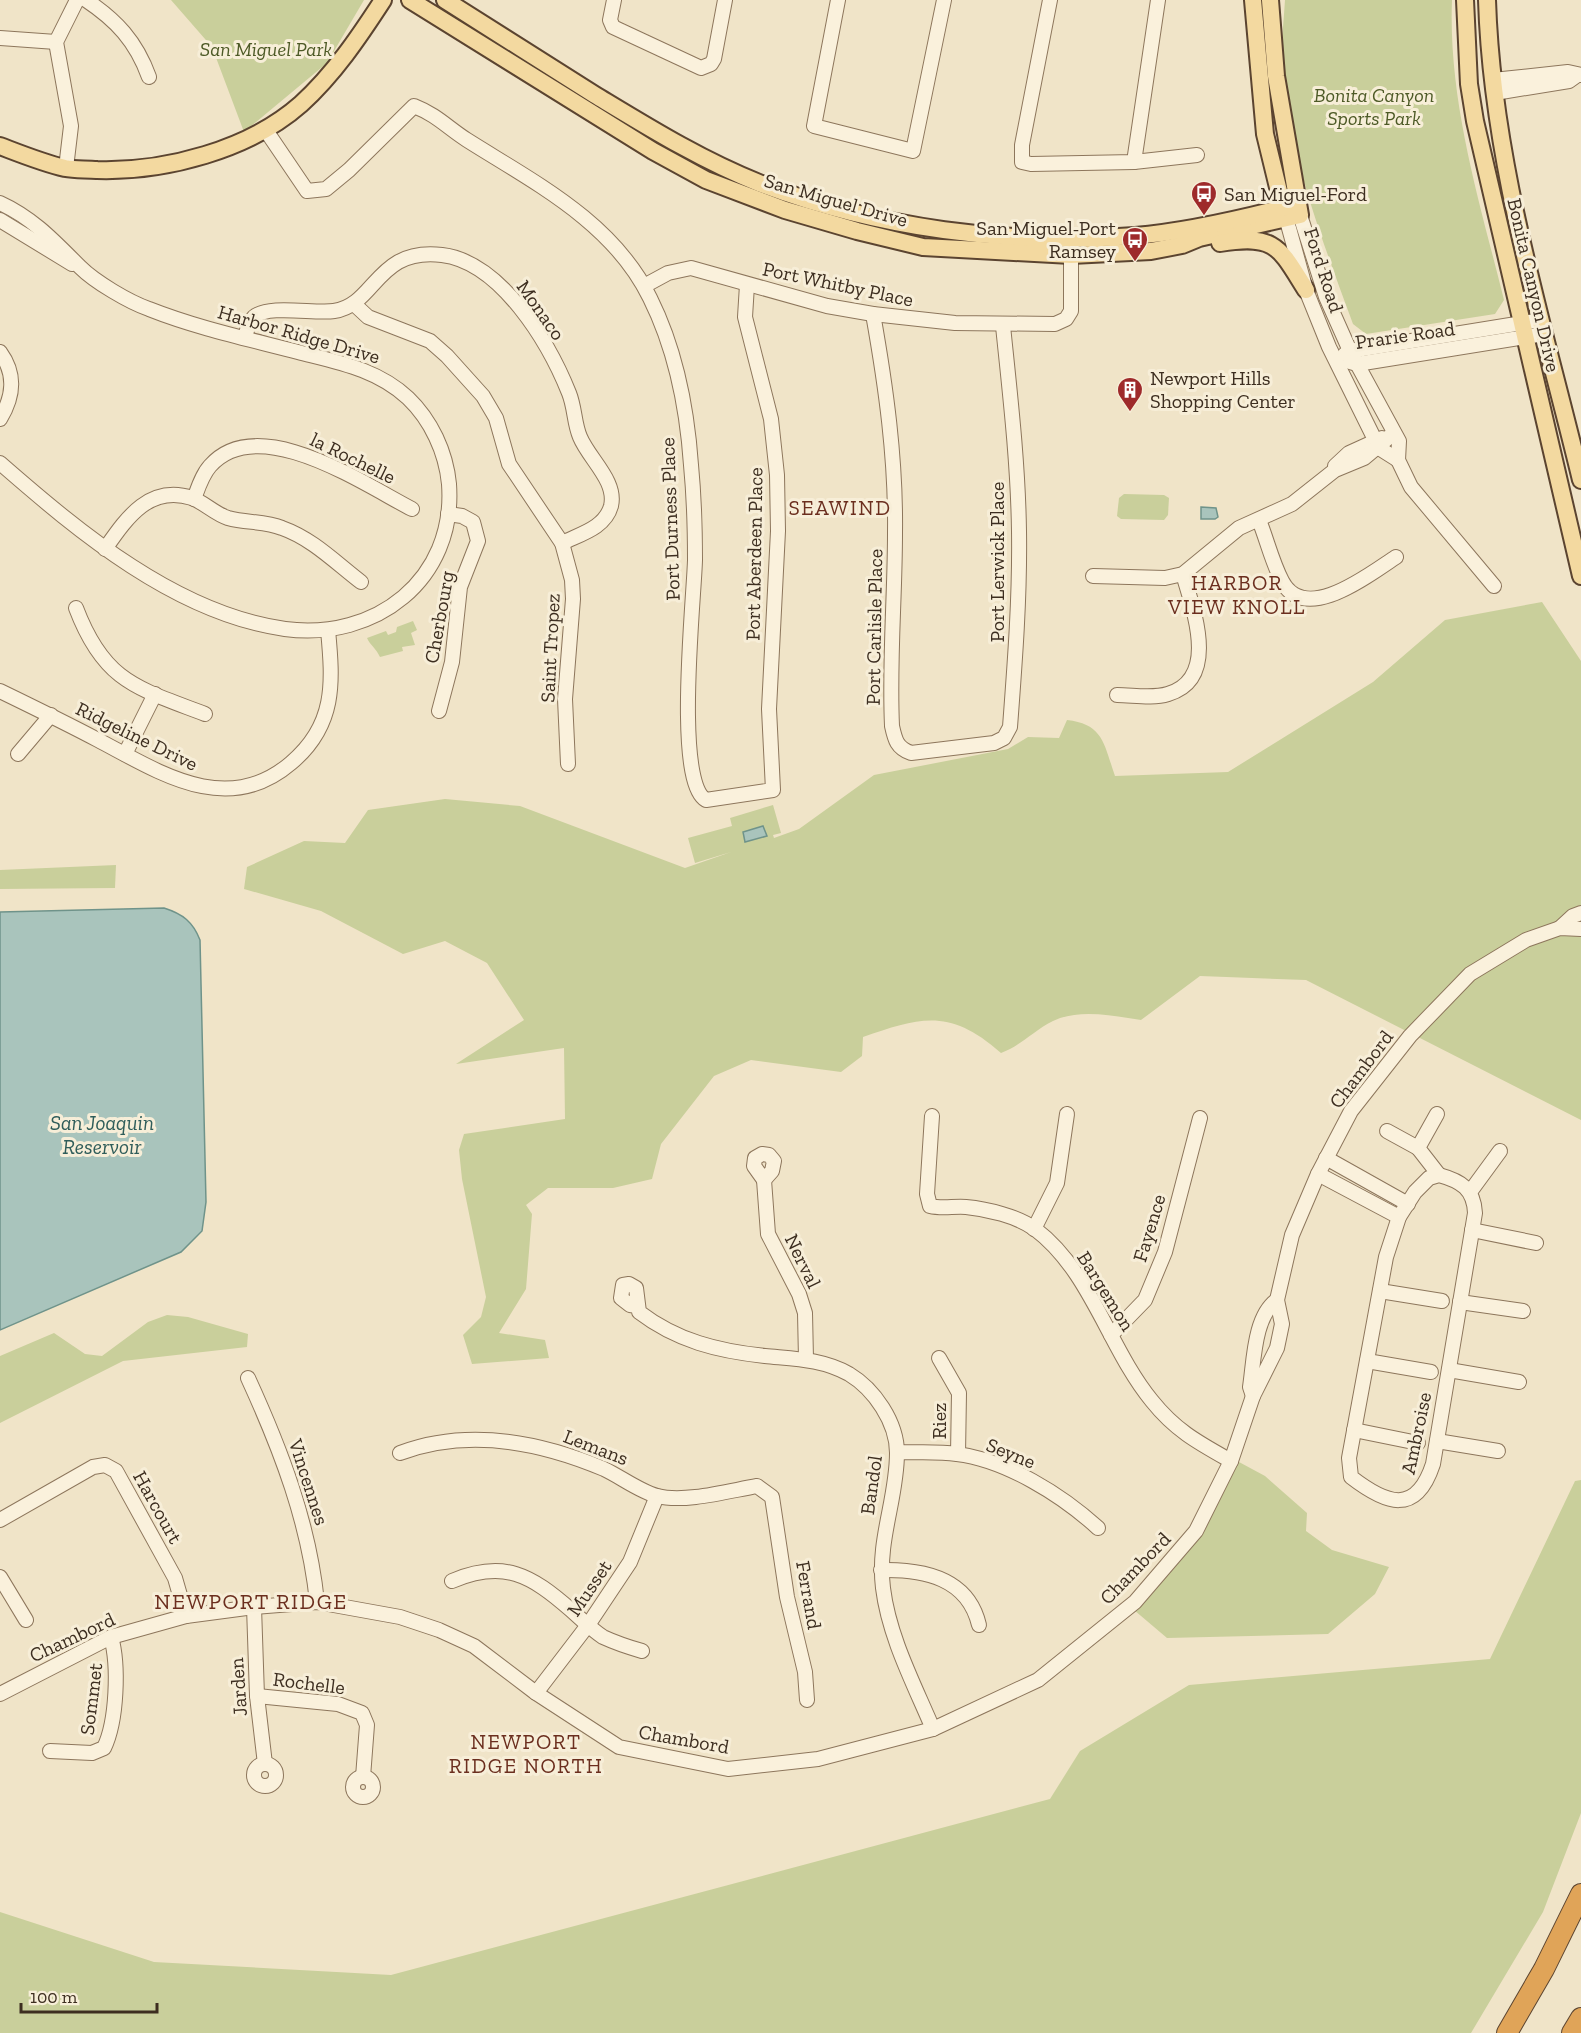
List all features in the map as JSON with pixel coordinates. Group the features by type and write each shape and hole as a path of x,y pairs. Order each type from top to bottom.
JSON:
{"highway":[{"path":"1507,2033 1544,1969 1581,1894"}],"main road":[{"path":"0,146 66,168 120,171 163,167 210,153 265,129 299,105 327,78 382,0"},
{"name":"San Miguel Drive","path":"410,0 643,146 716,184 785,210 923,247 1071,246 1150,250 1186,243 1292,212"},
{"name":"San Miguel Drive","path":"445,0 655,131 759,182 827,205 894,221 1071,246 1292,212"},
{"name":"Ford Road","path":"1253,0 1265,134 1292,212"},
{"name":"Ford Road","path":"1270,0 1276,76 1292,212"},
{"name":"Bonita Canyon Drive","path":"1465,0 1469,84 1474,121 1581,576"},
{"name":"Bonita Canyon Drive","path":"1487,0 1501,142 1581,480"},
{"path":"1186,243 1200,246 1238,240 1274,245 1286,256 1306,290"}],"street":[{"path":"66,168 71,126 56,42 77,0"},
{"path":"86,0 113,18 143,60 149,77"},
{"path":"614,0 610,20 613,27 701,68 707,67 714,59 725,0"},
{"path":"837,0 814,126 914,151 944,0"},
{"path":"1050,0 1022,145 1022,162 1032,164 1134,162 1197,155"},
{"path":"1134,162 1158,0"},
{"path":"0,38 56,42"},
{"path":"1494,87 1569,81 1578,75"},
{"name":"Port Durness Place","path":"265,129 307,192 326,189 372,150 414,106 434,114 464,138 569,204 598,230 644,286 672,351 691,464 695,558 687,704 694,781 699,795 706,800 773,790"},
{"name":"Harbor Ridge Drive","path":"0,203 36,225 80,266 146,308 245,338 362,369 387,382 404,395 423,416 438,440 448,475 448,514 434,558 409,592 374,617 328,630 287,629 239,618 154,580 105,549 0,464"},
{"name":"Ford Road","path":"1292,212 1306,290 1336,360 1377,444"},
{"name":"Ford Road","path":"1292,212 1350,351 1399,441 1398,460 1412,487 1494,586"},
{"name":"Harbor Ridge Drive","path":"0,220 30,236 63,260 80,266"},
{"name":"Port Whitby Place","path":"644,286 668,273 691,268 827,306 873,314 914,320 1003,326 1055,324 1066,319 1072,304 1071,246"},
{"name":"Monaco","path":"354,304 374,280 393,265 428,254 464,260 492,279 517,304 547,350 568,392 579,436 611,491 610,508 601,523 562,543"},
{"name":"Port Aberdeen Place","path":"747,285 745,317 771,419 777,475 778,531 769,709 773,790"},
{"path":"245,338 252,319 262,312 329,312 354,304"},
{"name":"Saint Tropez","path":"354,304 368,317 430,342 447,356 483,396 496,418 509,464 562,543 572,580 573,599 566,685 568,764"},
{"name":"Port Carlisle Place","path":"873,314 890,425 896,531 892,726 895,741 902,749 919,754 946,749"},
{"name":"Port Lerwick Place","path":"946,749 994,743 1004,738 1010,727 1018,626 1019,531 1013,408 1003,326"},
{"name":"Prarie Road","path":"1336,360 1350,351 1543,327"},
{"name":"Prarie Road","path":"1336,360 1357,364 1522,330"},
{"path":"0,352 7,362 12,383 8,404 0,419"},
{"path":"1093,576 1165,578 1183,574 1239,528 1293,504 1331,473 1340,459 1377,444 1394,433"},
{"path":"1377,444 1398,460"},
{"name":"la Rochelle","path":"194,499 203,476 216,460 235,450 264,448 311,456 412,509"},
{"path":"105,549 129,515 143,504 166,496 194,499 227,517 269,524 295,533 312,543 361,582"},
{"name":"Cherbourg","path":"439,711 452,662 460,587 478,541 473,522 462,516 448,514"},
{"path":"1259,520 1282,582 1291,592 1299,596 1320,598 1340,592 1396,557"},
{"path":"1117,695 1166,695 1184,687 1196,669 1199,654 1196,620 1183,574"},
{"path":"76,608 86,634 103,661 128,682 205,714"},
{"name":"Ridgeline Drive","path":"0,691 175,779 208,789 244,787 276,774 308,748 323,723 329,706 333,671 328,630"},
{"path":"125,754 155,694"},
{"path":"18,754 51,715"},
{"name":"Chambord","path":"1560,928 1573,916 1581,913"},
{"name":"Chambord","path":"1253,1396 1250,1387 1263,1317 1273,1303 1292,1235 1318,1174 1358,1102 1410,1036 1470,974 1526,940 1560,928 1581,929"},
{"path":"1035,1229 1057,1183 1067,1114"},
{"path":"1418,1149 1437,1114"},
{"name":"Bargemon","path":"932,1116 927,1194 930,1206 940,1209 965,1207 993,1212 1035,1229 1065,1259 1151,1400 1184,1434 1231,1461"},
{"name":"Fayence","path":"1111,1335 1145,1300 1165,1252 1200,1118"},
{"path":"1387,1131 1418,1149 1439,1175 1453,1179 1470,1192 1500,1151"},
{"path":"1326,1158 1408,1204"},
{"path":"1318,1174 1399,1217"},
{"name":"Ambroise","path":"1439,1175 1429,1178 1399,1217 1386,1257 1349,1458 1350,1477 1369,1491 1391,1502 1407,1499 1426,1486 1437,1441 1472,1230 1475,1200 1470,1192"},
{"name":"Nerval","path":"764,1180 765,1216 771,1242 799,1294 805,1313 806,1359"},
{"path":"1472,1230 1536,1243"},
{"path":"1380,1292 1442,1301"},
{"path":"1460,1302 1523,1311"},
{"name":"Chambord","path":"0,1694 111,1637 186,1616 254,1606 317,1602 380,1612 439,1630 474,1646 536,1693 619,1747 728,1769 818,1759 933,1729 1038,1680 1135,1602 1196,1532 1231,1461 1253,1396 1275,1350 1282,1324 1273,1303"},
{"name":"Bandol","path":"637,1306 639,1312 658,1327 678,1337 740,1353 823,1362 839,1369 866,1387 887,1418 897,1452 882,1538 881,1570 889,1619 933,1729"},
{"path":"1257,1347 1275,1350"},
{"name":"Riez","path":"939,1358 958,1393 960,1410 958,1454"},
{"path":"1367,1361 1431,1372"},
{"path":"1449,1370 1519,1382"},
{"name":"Vincennes","path":"248,1378 269,1422 294,1491 313,1564 317,1602"},
{"path":"1354,1430 1418,1443"},
{"name":"Lemans","path":"400,1453 422,1445 456,1440 528,1445 569,1455 657,1496 693,1496 757,1486 772,1497"},
{"path":"1437,1441 1498,1451"},
{"name":"Seyne","path":"897,1452 958,1454 1019,1475 1077,1509 1098,1528"},
{"name":"Harcourt","path":"0,1520 93,1467 105,1465 116,1471 175,1578 186,1616"},
{"name":"Musset","path":"536,1693 588,1625 630,1562 657,1496"},
{"name":"Ferrand","path":"772,1497 787,1597 805,1672 807,1700"},
{"path":"452,1581 474,1572 491,1569 516,1574 535,1582 601,1636 642,1651"},
{"path":"881,1570 925,1573 946,1581 964,1593 975,1608 979,1625"},
{"path":"0,1577 26,1620"},
{"name":"Jarden","path":"254,1606 257,1696 265,1764"},
{"name":"Sommet","path":"50,1751 92,1753 104,1748 111,1735 117,1656 111,1637"},
{"name":"Rochelle","path":"257,1696 338,1704 362,1713 367,1725 363,1777"}],"green space":[{"name":"San Miguel Park","path":"171,0 364,0 327,63 244,132 212,47"},
{"name":"Bonita Canyon Sports Park","path":"1285,0 1452,0 1452,38 1460,114 1504,300 1495,314 1366,334 1353,324 1317,224 1297,156 1290,121 1282,50"},
{"path":"1124,494 1164,495 1169,498 1168,515 1164,520 1121,519 1117,516 1119,498"},
{"path":"1542,602 1581,661 1581,1120 1306,980 1200,976 1141,1020 1097,1014 1063,1017 1001,1053 966,1029 950,1023 919,1021 863,1037 862,1056 841,1072 751,1060 714,1076 661,1144 652,1179 613,1188 548,1188 526,1205 532,1214 526,1289 499,1333 545,1340 549,1358 472,1364 463,1335 481,1317 486,1297 462,1179 459,1150 464,1134 565,1119 564,1048 456,1064 524,1020 487,963 445,941 403,954 321,911 244,889 247,867 304,841 345,843 368,810 445,799 520,806 685,868 731,852 695,863 688,838 732,826 730,818 773,805 781,833 773,835 774,838 799,829 874,775 1008,749 1028,737 1059,738 1067,720 1079,722 1096,731 1105,746 1115,776 1228,772 1373,682 1445,620"},
{"path":"413,621 417,630 411,633 415,645 402,647 403,651 380,657 367,638 386,631 388,635 396,632 397,627"},
{"path":"116,865 115,888 0,889 0,870"},
{"path":"167,1315 188,1317 248,1334 247,1347 123,1361 0,1423 0,1356 54,1333 85,1354 102,1356 148,1322"},
{"path":"1239,1462 1265,1476 1307,1513 1306,1531 1332,1550 1389,1567 1375,1594 1328,1634 1167,1638 1134,1610 1193,1543"},
{"path":"1581,1480 1581,1813 1543,1912 1471,2033 0,2033 0,1912 154,1962 391,1975 1050,1799 1080,1751 1189,1685 1490,1659 1575,1481"}],"water":[{"path":"1201,507 1216,508 1218,517 1201,519"},
{"path":"763,826 767,836 745,842 743,832"},
{"name":"San Joaquin Reservoir","path":"164,908 177,913 186,920 194,928 200,940 206,1202 202,1231 181,1252 0,1330 0,912"}],"place":[{"name":"San Miguel-Ford","path":"1204,217"},
{"name":"San Miguel-Port Ramsey","path":"1135,263"},
{"name":"Newport Hills Shopping Center","path":"1130,413"}],"district":[{"name":"SEAWIND","path":"840,508"},
{"name":"HARBOR VIEW KNOLL","path":"1237,595"},
{"name":"NEWPORT RIDGE","path":"251,1601"},
{"name":"NEWPORT RIDGE NORTH","path":"526,1754"}]}
